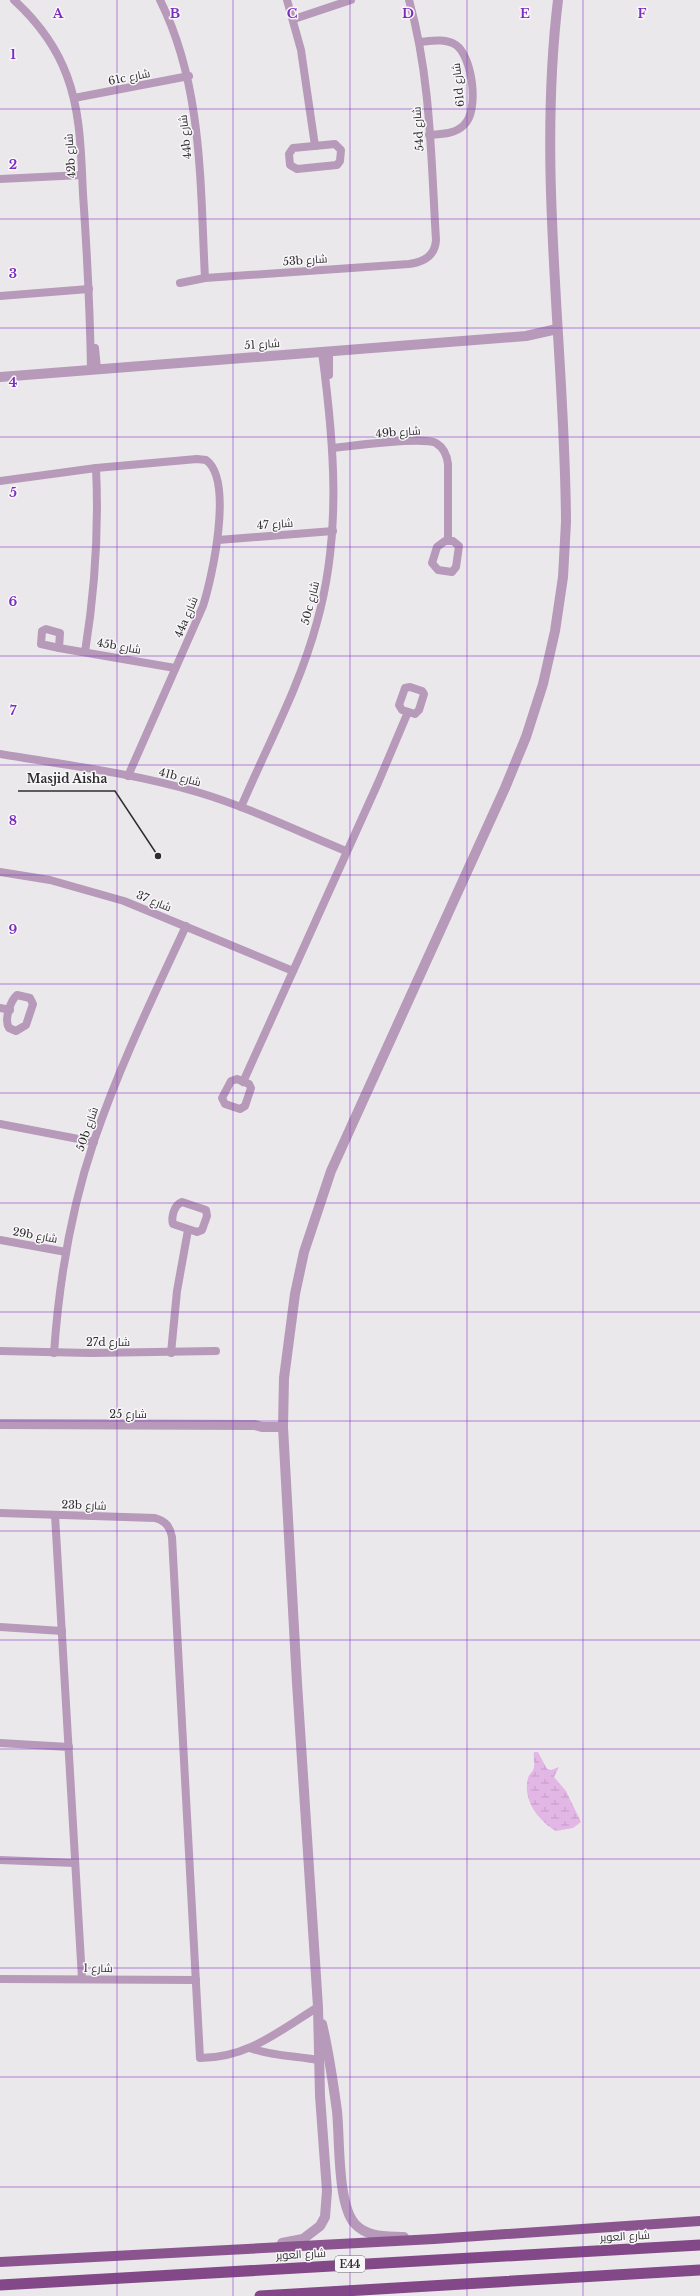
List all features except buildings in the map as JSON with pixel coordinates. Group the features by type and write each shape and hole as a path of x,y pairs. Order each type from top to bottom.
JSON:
{"highway":[{"name":"شارع العوير","path":"0,2285 700,2245"},
{"path":"260,2296 700,2270"}],"main road":[{"path":"0,2262 434,2239 700,2221"}],"street":[{"name":"42b شارع","path":"14,0 33,18 47,36 64,70 74,98 82,175 94,369"},
{"name":"44b شارع","path":"160,0 181,48 189,76 199,156 206,278"},
{"path":"287,0 294,19 307,82 315,146"},
{"path":"294,19 351,0"},
{"name":"54d شارع","path":"409,0 419,42 430,135 436,240 434,251 430,256"},
{"path":"253,2249 271,2244 303,2239 313,2234 325,2217 327,2191 318,2060 318,2007 297,1683 283,1424 284,1378 292,1308 304,1252 316,1211 331,1171 516,762 535,711 550,658 563,577 566,522 549,159 551,84 558,0"},
{"name":"61d شارع","path":"419,42 446,41 462,50 467,58 472,98 473,107 466,124 450,133 430,135"},
{"name":"61c شارع","path":"74,98 189,76"},
{"path":"338,145 340,150 340,161 334,165 297,169 292,167 289,158 291,150 315,146 338,145"},
{"path":"0,179 82,175"},
{"name":"53b شارع","path":"180,283 206,278 409,264 417,263 430,256"},
{"path":"0,296 89,289"},
{"name":"شارع 51","path":"0,377 526,336 536,338 557,333"},
{"name":"50c شارع","path":"240,807 310,645 326,585 333,531 332,448 325,351"},
{"name":"49b شارع","path":"332,448 422,440 437,444 447,456 448,464 448,540"},
{"name":"44a شارع","path":"96,468 197,459 206,460 213,467 216,476 218,540 215,562 203,606 128,776"},
{"path":"0,481 96,468 98,505 95,579 85,652"},
{"name":"شارع 47","path":"218,540 333,531"},
{"name":"45b شارع","path":"59,648 176,668"},
{"path":"243,1082 408,712"},
{"name":"41b شارع","path":"0,754 128,776 180,787 240,807 346,851"},
{"name":"شارع 37","path":"0,872 50,880 100,894 186,926 293,971"},
{"name":"50b شارع","path":"54,1353 66,1252 83,1178 94,1142 127,1056 186,926"},
{"path":"0,1008 10,1010"},
{"path":"0,1124 94,1142"},
{"path":"179,1203 202,1207 207,1213 202,1230 197,1232 188,1230 175,1226 172,1221 176,1207 179,1203"},
{"path":"171,1353 177,1291 188,1230"},
{"name":"29b شارع","path":"0,1240 66,1252"},
{"name":"27d شارع","path":"0,1351 54,1353 171,1353 216,1351"},
{"name":"شارع 25","path":"0,1424 255,1425 262,1427 283,1424"},
{"name":"23b شارع","path":"0,1513 155,1518 165,1522 172,1538 196,1980"},
{"path":"56,1515 82,1979"},
{"path":"0,1627 62,1631"},
{"path":"0,1743 68,1747"},
{"path":"0,1860 75,1863"},
{"name":"شارع 1","path":"0,1979 196,1980"},
{"path":"196,1980 200,2058 219,2058 250,2048 318,2007"},
{"path":"318,2007 333,2085 344,2202 349,2214 356,2225 366,2232 379,2236 434,2239"},
{"path":"250,2048 263,2053 318,2060"}],"green space":[{"path":"534,1752 538,1752 547,1769 551,1770 559,1767 554,1777 566,1791 581,1822 573,1828 556,1831 544,1822 533,1809 527,1794 527,1786 529,1777 534,1768"}],"place":[{"name":"Masjid Aisha","path":"158,856"}]}
